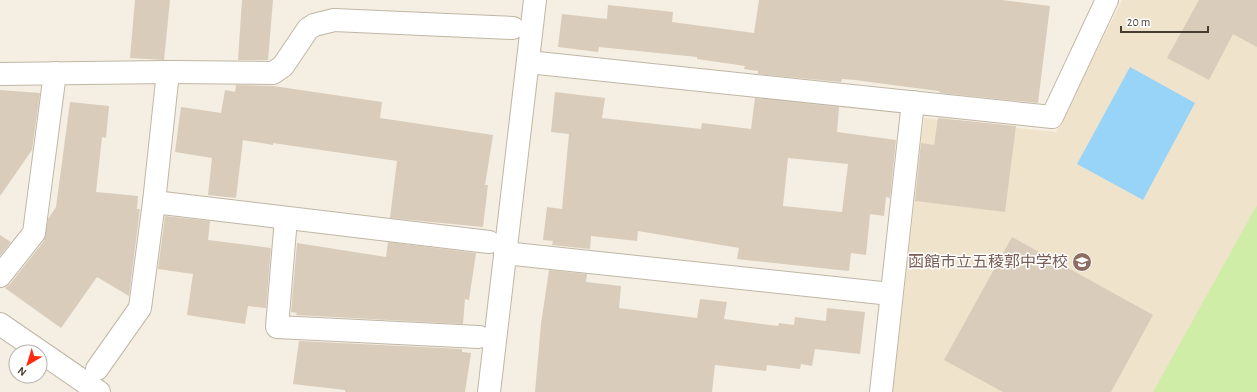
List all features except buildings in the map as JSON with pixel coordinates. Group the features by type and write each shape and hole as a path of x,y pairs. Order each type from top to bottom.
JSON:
{"street":[{"path":"489,392 497,247 528,62 535,0"},
{"path":"528,62 1052,117 1107,0"},
{"path":"0,74 168,72 273,73 283,66 308,29 314,25 334,20 513,28"},
{"path":"97,369 140,308 154,202 168,72"},
{"path":"0,276 34,233 55,73"},
{"path":"881,392 913,102"},
{"path":"154,202 286,218 497,247 891,294"},
{"path":"286,218 277,326 479,337"},
{"path":"0,324 99,392"}],"shaded area":[{"name":"函館市立五稜郭中学校","path":"1122,0 1257,0 1257,392 893,392 924,118 1056,132"}],"green space":[{"path":"1257,205 1257,392 1153,392"}],"water":[{"path":"1130,67 1195,103 1143,200 1077,164"}],"place":[{"name":"函館市立五稜郭中学校","path":"1082,262"}]}
